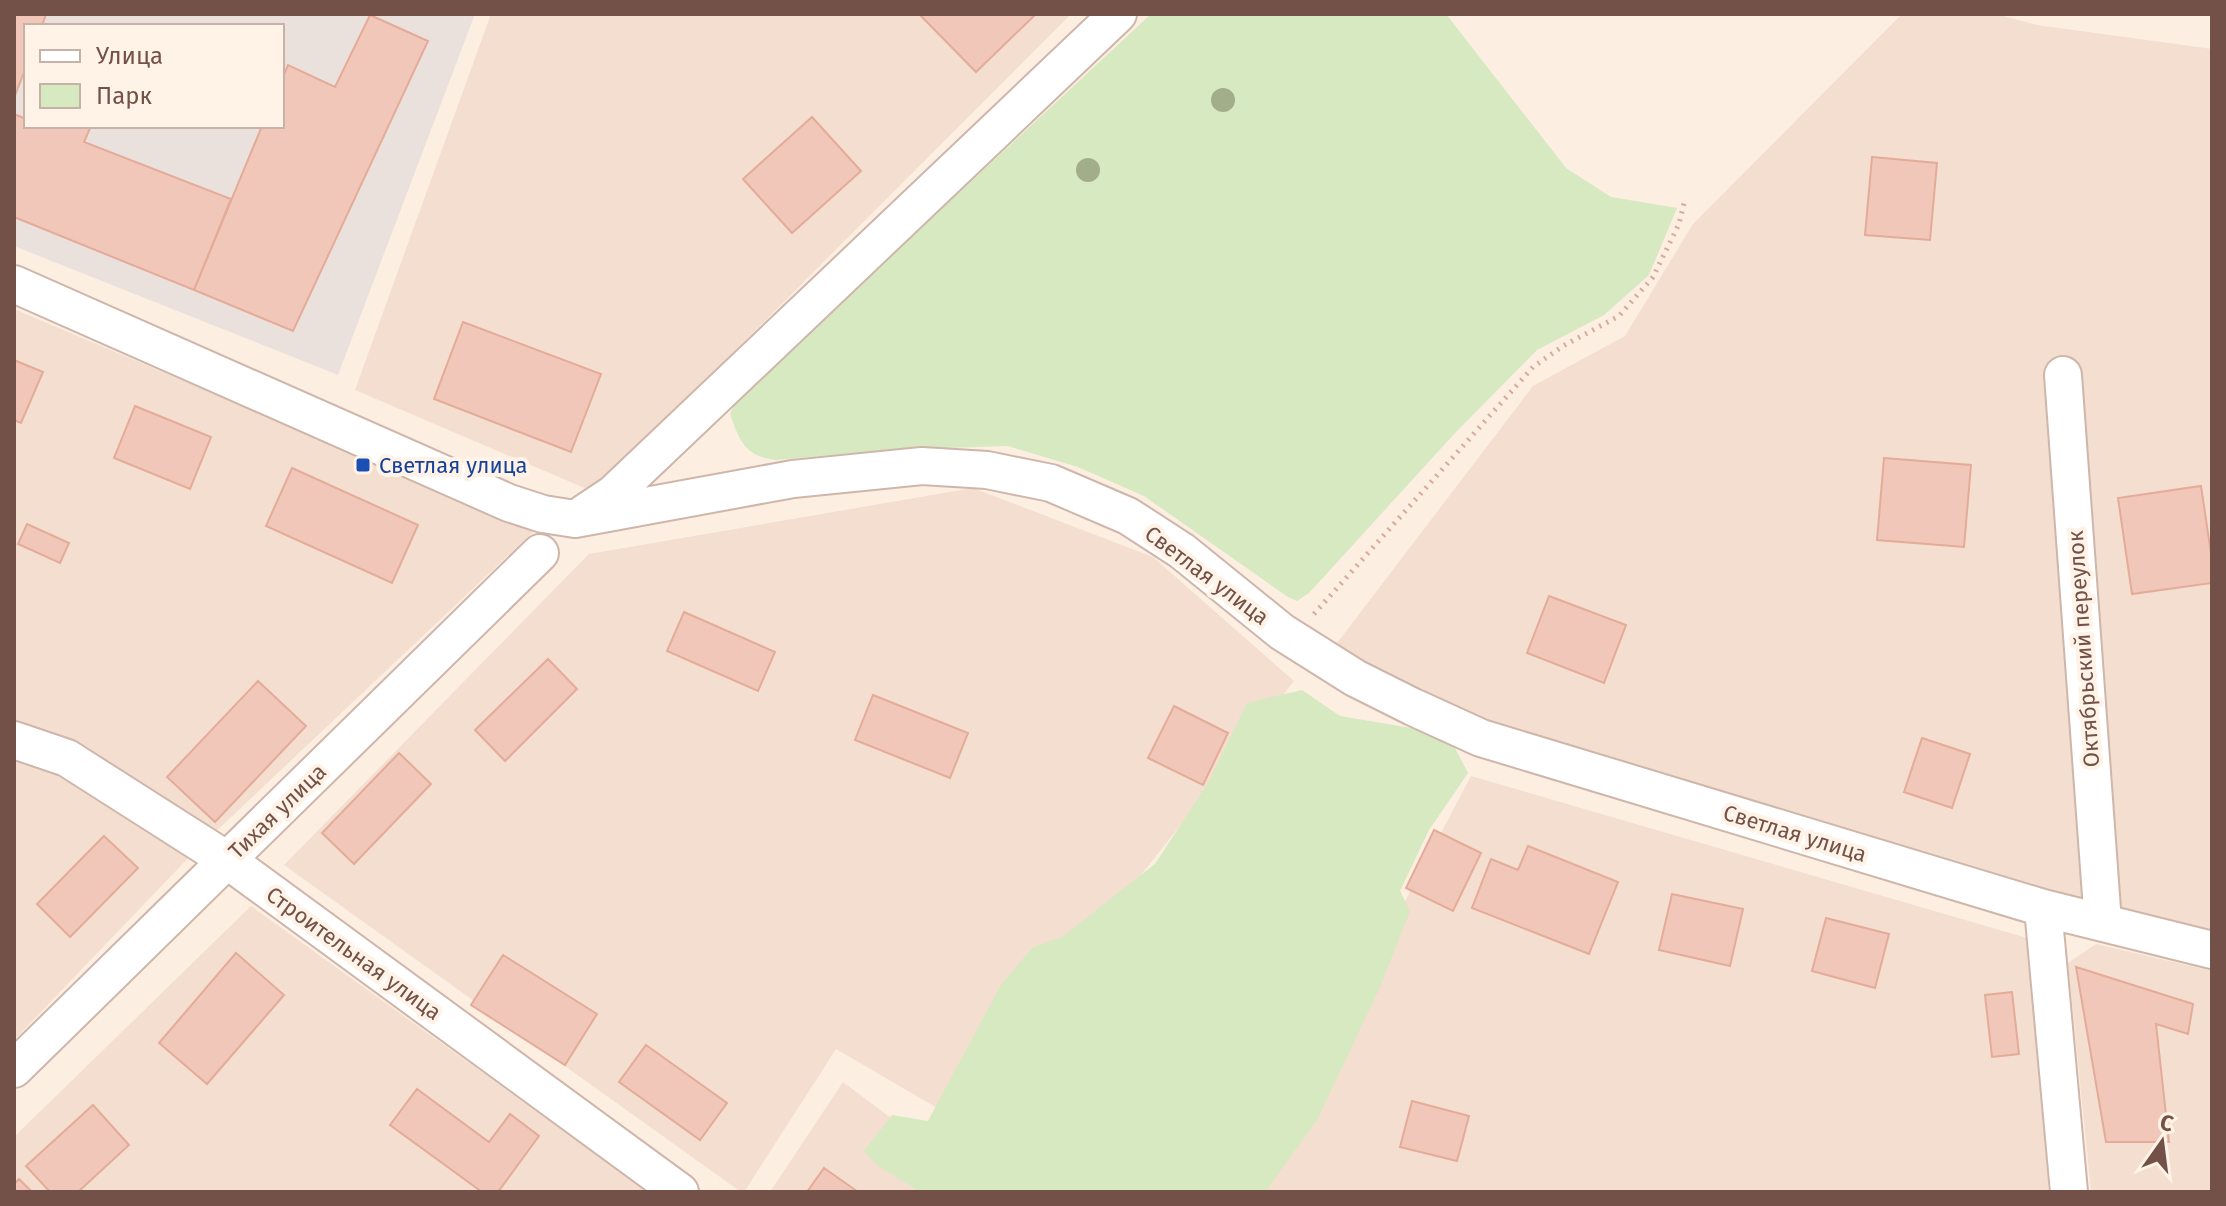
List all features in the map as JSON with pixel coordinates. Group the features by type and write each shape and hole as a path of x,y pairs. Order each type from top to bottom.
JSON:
{"street":[{"path":"575,519 613,494 1118,14"},
{"name":"Светлая улица","path":"14,284 509,503 543,514 575,519 793,479 922,466 987,470 1051,483 1128,516 1182,551 1282,632 1355,678 1481,738 2043,908 2212,950"},
{"name":"Октябрьский переулок","path":"2063,375 2103,923"},
{"name":"Тихая улица","path":"14,1069 540,553"},
{"name":"Строительная улица","path":"14,740 67,758 227,860 680,1192"},
{"path":"2043,908 2069,1192"}],"path":[{"path":"1294,639 1533,367 1563,346 1619,316 1645,287 1679,224 1685,199"}],"shaded area":[{"path":"14,14 475,14 338,375 14,246"},
{"path":"491,14 1071,14 594,492 355,390"},
{"path":"1902,14 1996,14 2037,25 2212,49 2212,932 2063,895 1488,728 1331,651 1533,386 1625,336 1693,224"},
{"path":"14,309 535,530 192,854 14,1040"},
{"path":"973,488 1153,557 1294,681 951,1116 836,1049 744,1192 741,1192 284,865 589,554"},
{"path":"1471,776 2027,938 2049,1192 1252,1192"},
{"path":"251,906 648,1192 14,1192 14,1137"},
{"path":"2096,944 2212,971 2212,1192 2091,1192 2068,963"},
{"path":"843,1082 989,1192 770,1192"}],"green space":[{"path":"1151,14 1446,14 1566,168 1611,197 1677,208 1649,275 1604,315 1537,350 1455,433 1309,593 1297,601 1144,496 1078,467 1008,446 885,450 776,460 757,455 745,446 730,414 738,398"},
{"path":"1302,690 1340,716 1417,729 1455,748 1468,773 1429,830 1400,891 1410,911 1380,987 1317,1120 1265,1192 920,1192 877,1165 864,1151 892,1115 928,1121 1001,985 1032,948 1062,937 1155,864 1208,783 1247,703"}],"building":[{"path":"14,14 46,14 43,24 24,24 24,72 14,98"},
{"path":"919,14 1036,14 976,72"},
{"path":"370,15 428,41 293,331 194,290 261,128 284,128 284,74 288,65 335,87"},
{"path":"14,114 24,118 24,128 90,128 84,142 231,199 194,290 14,217"},
{"path":"812,117 861,171 792,233 743,179"},
{"path":"1872,157 1937,163 1930,240 1865,235"},
{"path":"463,322 601,374 571,452 434,399"},
{"path":"14,360 43,372 21,423 14,420"},
{"path":"135,406 211,437 190,489 114,458"},
{"path":"1884,458 1971,465 1964,547 1877,540"},
{"path":"292,468 418,525 392,583 266,526"},
{"path":"2201,486 2212,560 2212,583 2132,594 2118,498"},
{"path":"27,524 69,543 60,563 18,544"},
{"path":"1549,596 1626,625 1604,683 1527,653"},
{"path":"684,612 775,652 758,691 667,651"},
{"path":"548,659 577,689 505,761 475,730"},
{"path":"258,681 306,726 215,822 167,777"},
{"path":"873,695 968,733 950,778 855,740"},
{"path":"1174,706 1228,733 1203,785 1148,758"},
{"path":"1922,738 1970,754 1952,808 1904,792"},
{"path":"399,753 431,784 354,864 322,833"},
{"path":"1434,830 1481,853 1453,911 1406,888"},
{"path":"104,836 138,868 70,937 37,904"},
{"path":"1528,846 1618,882 1589,954 1472,908 1491,859 1518,870"},
{"path":"1672,894 1743,909 1730,966 1659,950"},
{"path":"1826,918 1889,934 1875,988 1812,971"},
{"path":"236,953 284,995 207,1084 159,1043"},
{"path":"503,955 597,1014 565,1065 471,1005"},
{"path":"2076,967 2193,1004 2188,1034 2156,1024 2169,1142 2106,1142"},
{"path":"2012,992 2019,1054 1992,1057 1985,995"},
{"path":"646,1045 727,1103 700,1140 619,1082"},
{"path":"417,1089 489,1142 510,1114 539,1136 498,1192 482,1192 390,1125"},
{"path":"1412,1101 1469,1116 1457,1161 1400,1147"},
{"path":"93,1105 129,1145 78,1192 50,1192 26,1166"},
{"path":"824,1168 858,1192 807,1192"},
{"path":"19,1179 32,1192 14,1192 14,1184"}],"place":[{"name":"Светлая улица","path":"363,465"}]}
